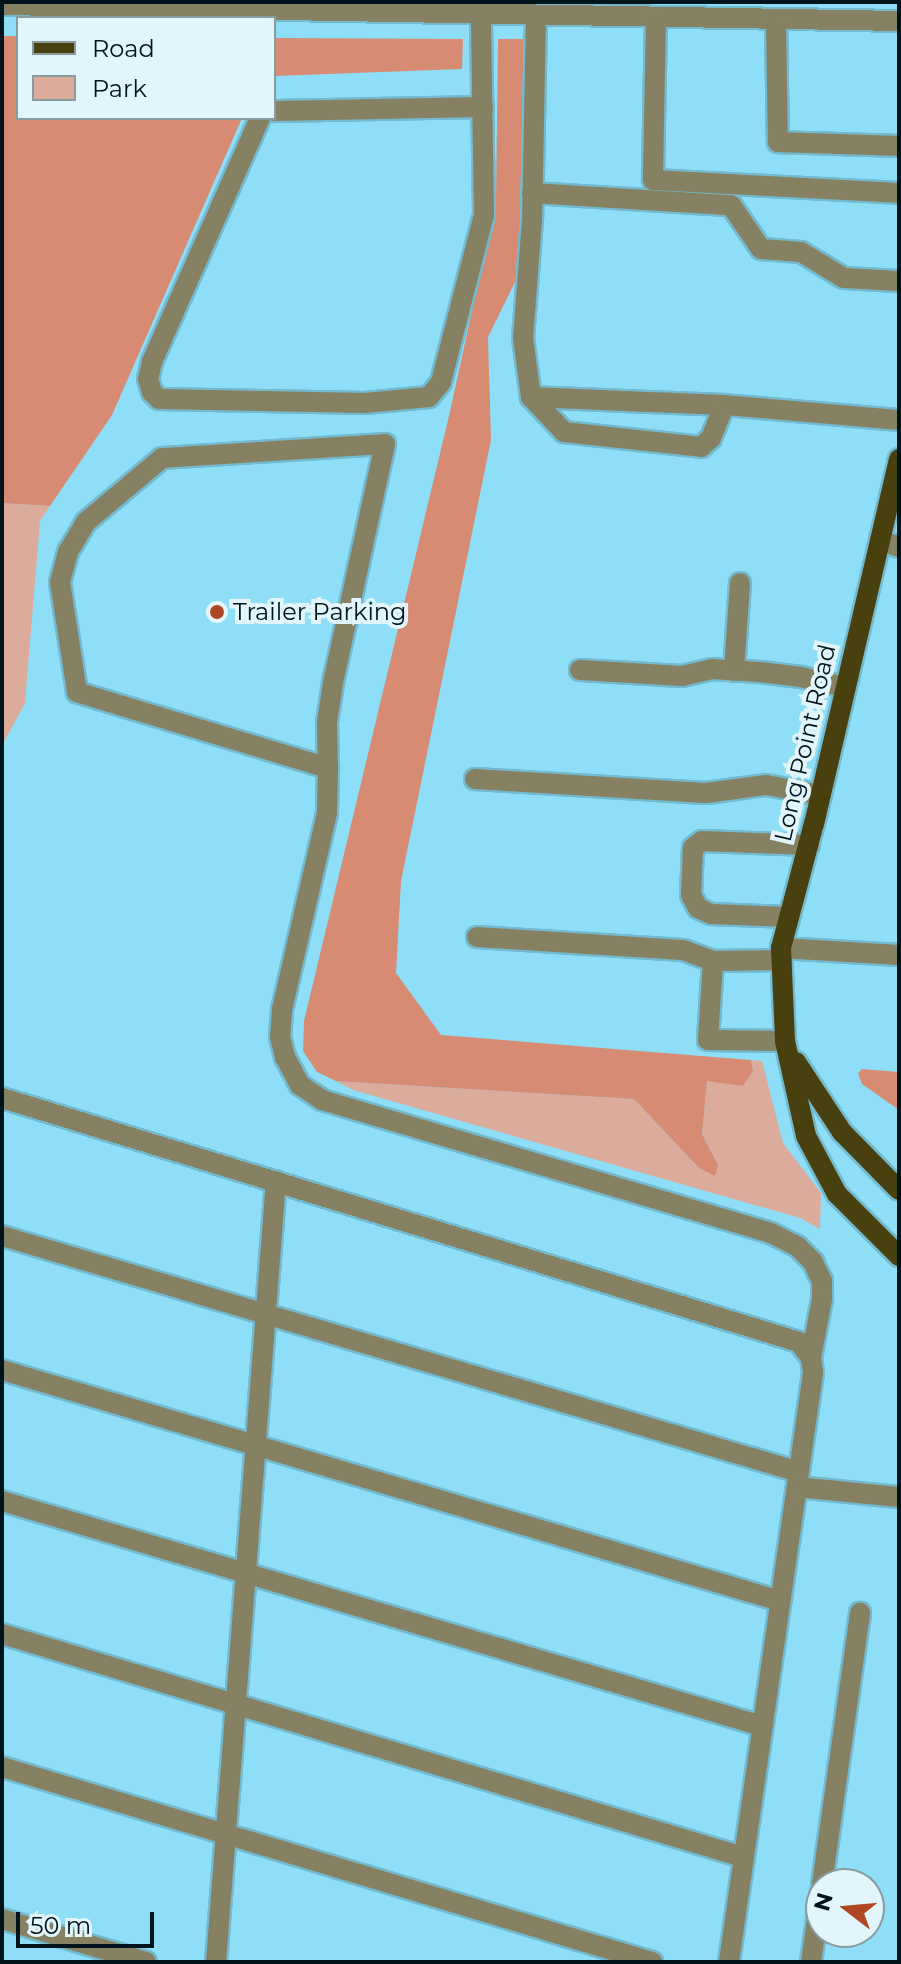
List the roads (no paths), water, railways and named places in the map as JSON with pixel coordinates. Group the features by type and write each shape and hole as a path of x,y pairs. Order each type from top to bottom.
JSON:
{"main road":[{"name":"Long Point Road","path":"899,459 889,543 845,687 781,954 785,1041 806,1136 837,1194 899,1256"},
{"path":"785,1041 809,1086 842,1132 899,1190"}],"street":[{"path":"2,5 261,6 656,19 749,11 776,21 899,21"},
{"path":"259,120 152,362 148,379 159,399 365,403 429,397 441,382 484,215 481,15"},
{"path":"536,16 532,193 523,338 531,397 564,432 701,447 711,438 724,405"},
{"path":"656,19 653,180 899,193"},
{"path":"776,21 778,142 899,146"},
{"path":"276,111 483,107"},
{"path":"532,193 731,205 761,249 801,252 844,278 899,281"},
{"path":"531,397 724,405 899,420"},
{"path":"328,768 77,692 60,582 68,552 86,522 162,458 385,444 334,677 327,722 328,768 327,813 282,1010 280,1037 285,1057 300,1085 322,1100 771,1233 798,1247 813,1262 822,1281 822,1299 811,1358 813,1373 729,1962"},
{"path":"734,671 740,583"},
{"path":"580,670 682,676 712,669 801,677 845,687"},
{"path":"475,779 706,793 766,785 821,795"},
{"path":"789,917 711,914 698,908 691,895 693,848 702,841 809,845"},
{"path":"477,937 683,950 713,961 781,954 899,955"},
{"path":"713,961 708,1040 785,1041"},
{"path":"2,1098 785,1335 799,1342 811,1358"},
{"path":"216,1962 276,1181"},
{"path":"2,1236 798,1479 899,1497"},
{"path":"2,1370 780,1601"},
{"path":"2,1501 762,1726"},
{"path":"824,1868 860,1613"},
{"path":"2,1634 743,1857"},
{"path":"2,1767 652,1962"},
{"path":"2,1919 146,1962"}],"place":[{"name":"Trailer Parking","path":"217,612"}]}
